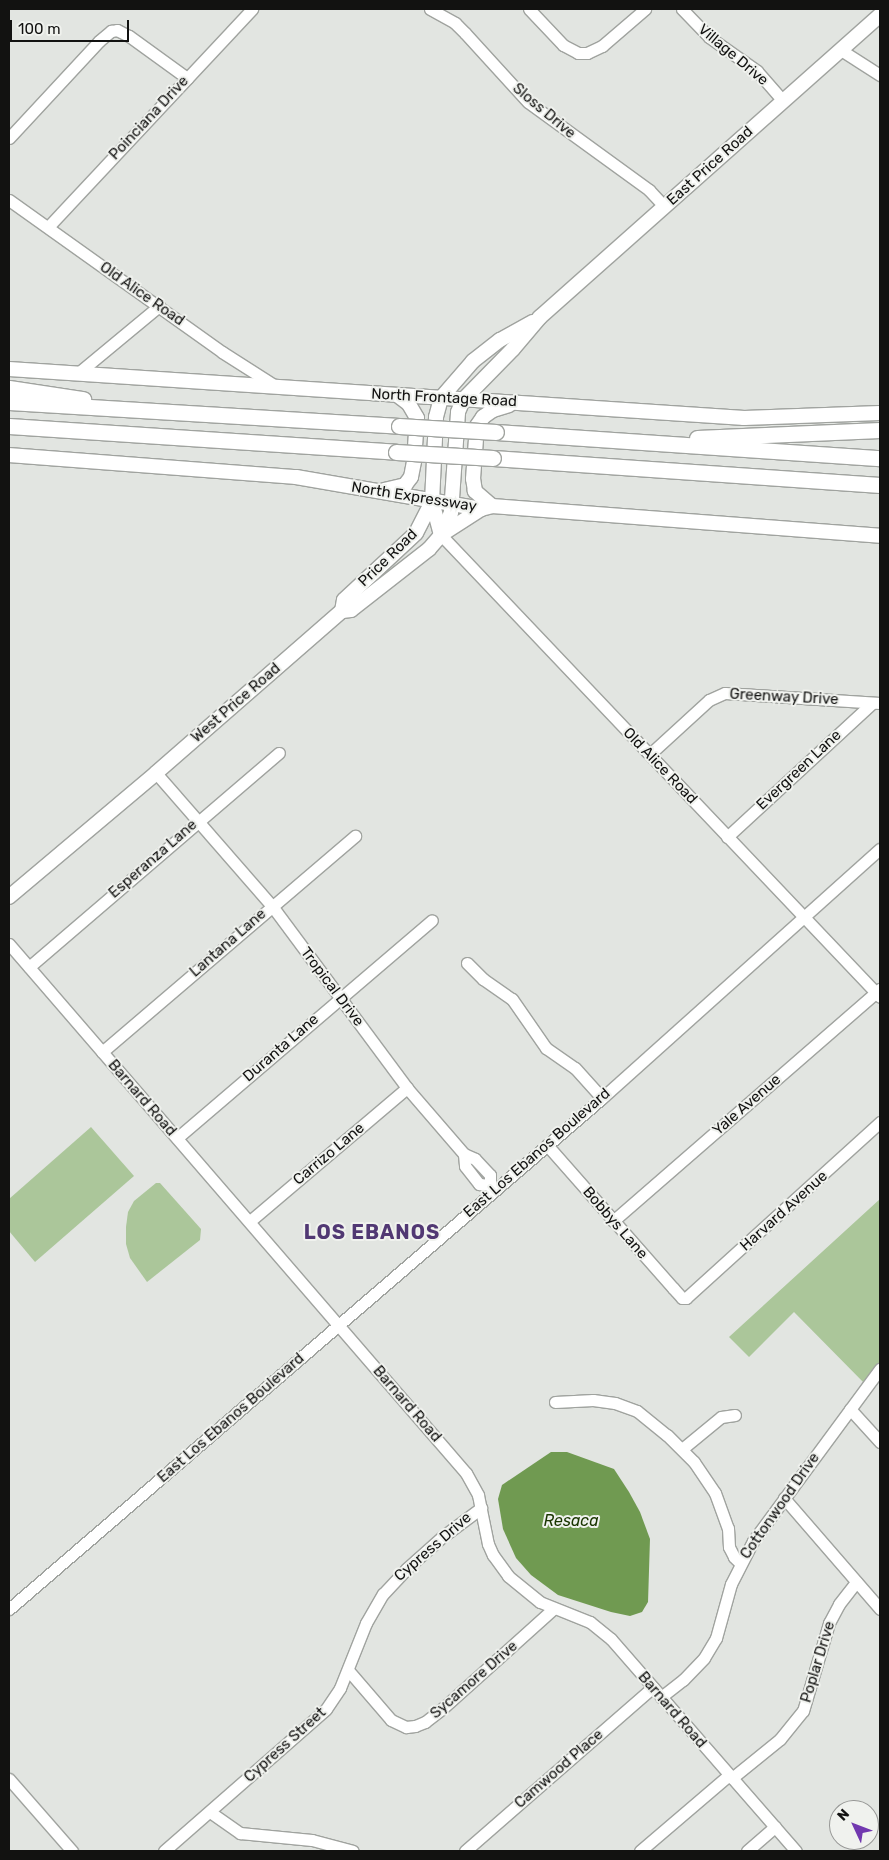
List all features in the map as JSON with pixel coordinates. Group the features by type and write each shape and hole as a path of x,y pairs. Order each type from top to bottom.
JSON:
{"highway":[{"path":"9,388 57,394 151,412"},
{"path":"9,402 880,458"},
{"path":"9,426 828,481 880,487"},
{"path":"605,440 880,430"},
{"path":"9,436 78,439 139,434"}],"main road":[{"name":"East Price Road","path":"463,400 513,350 540,317 880,15"},
{"name":"East Price Road","path":"432,502 436,416 441,398 473,361 500,340 540,317"},
{"path":"414,395 436,388 473,361"},
{"name":"North Frontage Road","path":"9,369 744,418 880,413"},
{"path":"373,491 400,488 411,477 417,418 409,404 397,395"},
{"path":"452,505 458,412 463,400"},
{"path":"432,502 441,534 486,508 475,491 473,479 477,426 483,417 493,410 517,402"},
{"name":"North Expressway","path":"9,455 296,477 452,505 880,536"},
{"name":"Price Road","path":"342,611 344,600 416,533 432,502"},
{"name":"West Price Road","path":"9,897 156,773 342,611 351,610 429,548 441,534 449,520 452,505"}],"street":[{"name":"Poinciana Drive","path":"48,227 252,9"},
{"name":"Sloss Drive","path":"430,9 454,23 465,33 528,102 648,190 665,207"},
{"path":"530,9 563,45 578,53 587,53 602,46 645,9"},
{"name":"Village Drive","path":"682,9 709,37 757,71 783,101"},
{"path":"9,138 99,41 111,31 117,30 129,36 187,78"},
{"path":"841,50 880,75"},
{"name":"Old Alice Road","path":"9,200 222,352 277,387"},
{"path":"77,374 159,306"},
{"name":"Old Alice Road","path":"441,534 804,918 879,993"},
{"name":"Greenway Drive","path":"650,754 709,700 725,693 876,703"},
{"name":"Evergreen Lane","path":"727,837 876,703"},
{"name":"Esperanza Lane","path":"29,967 279,752"},
{"name":"Tropical Drive","path":"156,773 272,906 407,1088 464,1154 465,1166 479,1184 492,1187"},
{"name":"Lantana Lane","path":"102,1052 355,836"},
{"name":"East Los Ebanos Boulevard","path":"9,1609 339,1325 492,1187 602,1098 880,850"},
{"name":"Duranta Lane","path":"177,1138 432,920"},
{"name":"Barnard Road","path":"9,944 13,957 29,967 466,1473 478,1495 488,1544 500,1566 529,1594 554,1608 578,1617 600,1629 796,1851"},
{"path":"467,963 483,979 512,999 546,1048 574,1068 602,1098"},
{"name":"Yale Avenue","path":"613,1221 879,993"},
{"name":"Carrizo Lane","path":"250,1221 407,1088"},
{"name":"Harvard Avenue","path":"686,1298 880,1122"},
{"name":"Bobbys Lane","path":"546,1145 682,1298 686,1298"},
{"name":"Cottonwood Drive","path":"661,1697 689,1674 710,1649 720,1626 731,1584 740,1562 784,1498 880,1369"},
{"path":"555,1402 593,1400 626,1406 647,1418 682,1449 702,1472 715,1493 728,1528 729,1547 740,1562"},
{"path":"850,1409 880,1442"},
{"path":"682,1449 721,1417 735,1415"},
{"path":"784,1498 880,1609"},
{"name":"Cypress Drive","path":"387,1589 442,1537 481,1508"},
{"name":"Poplar Drive","path":"640,1851 730,1776 780,1739 803,1711 829,1623 839,1604 856,1582"},
{"name":"Cypress Street","path":"164,1851 318,1718 334,1699 371,1614 387,1589"},
{"name":"Sycamore Drive","path":"348,1670 391,1720 406,1726 415,1726 424,1722 443,1708 554,1608"},
{"name":"Camwood Place","path":"465,1851 653,1687"},
{"path":"9,1779 72,1851"},
{"path":"210,1812 240,1833 312,1840 353,1851"},
{"path":"747,1851 775,1827"}],"shaded area":[{"path":"91,1127 134,1176 35,1262 9,1231 9,1199"},
{"path":"156,1183 160,1183 201,1229 200,1240 147,1282 130,1258 126,1244 126,1227 128,1212 134,1201"},
{"path":"880,1199 880,1369 867,1386 794,1312 749,1357 729,1337"}],"water":[{"name":"Resaca","path":"551,1452 567,1452 614,1469 629,1492 640,1512 650,1539 648,1602 642,1612 630,1616 558,1595 531,1575 516,1558 503,1529 498,1499 502,1485"}],"district":[{"name":"LOS EBANOS","path":"372,1232"}]}
